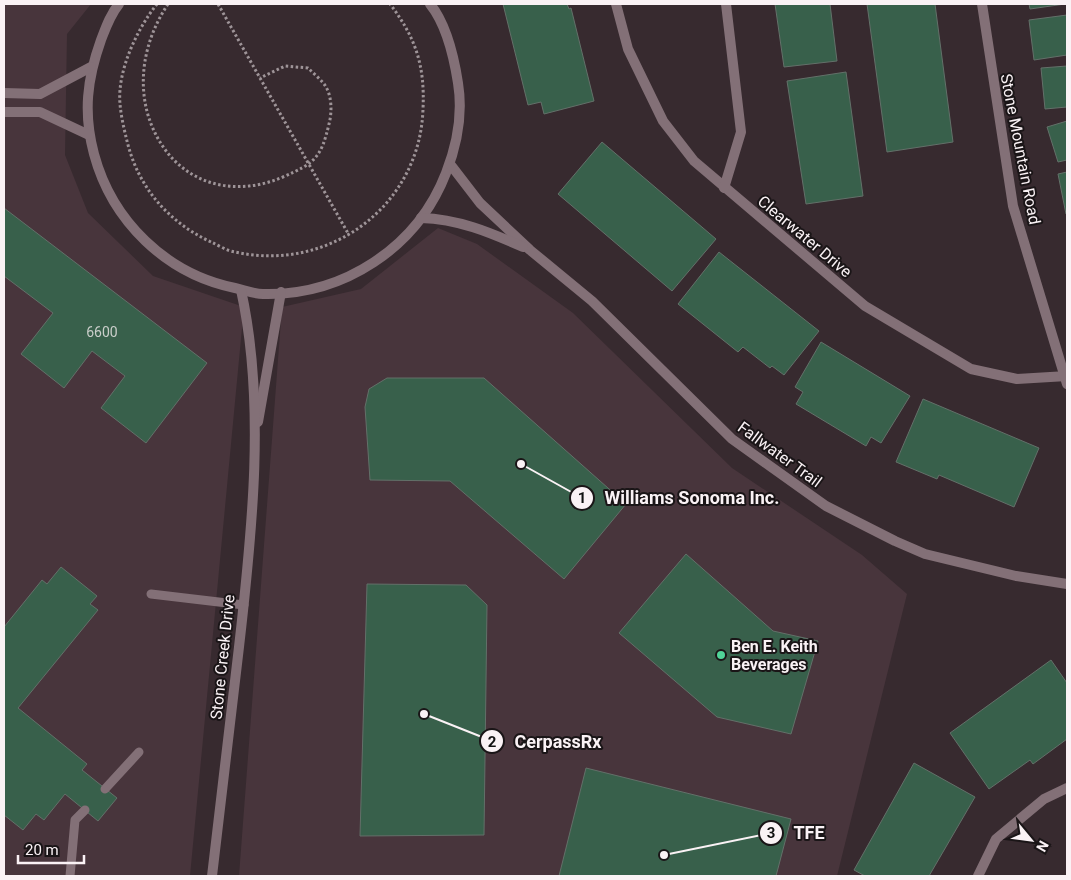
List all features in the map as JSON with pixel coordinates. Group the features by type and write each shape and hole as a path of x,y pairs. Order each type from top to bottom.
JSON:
{"street":[{"path":"119,4 111,13 91,67 87,101 89,135 100,175 120,213 148,244 182,269 220,285 262,294 304,291 345,279 382,258 413,230 438,195 455,149 461,101 453,52 430,4"},
{"name":"Clearwater Drive","path":"616,4 628,49 663,121 694,161 865,306 971,369 1017,379 1066,378"},
{"path":"724,188 742,132 726,4"},
{"name":"Stone Mountain Road","path":"982,4 1013,206 1066,378"},
{"path":"4,93 40,94 91,67"},
{"path":"4,112 40,112 89,135"},
{"name":"Fallwater Trail","path":"450,164 480,202 530,250 592,301 732,439 826,506 926,554 1016,576 1067,584"},
{"name":"Fallwater Trail","path":"421,218 445,219 466,224 530,250"},
{"name":"Stone Creek Drive","path":"212,876 244,605 251,523 254,440 249,326 241,290"},
{"name":"Stone Creek Drive","path":"254,440 281,292"},
{"path":"978,876 996,839 1044,799 1067,788"}],"lane":[{"path":"151,594 244,605"},
{"path":"105,788 139,752"},
{"path":"70,876 75,820 85,810"}],"path":[{"path":"157,4 146,18 130,48 120,102 132,160 144,185 179,224 234,252 291,254 318,248 349,235 372,219 392,199 408,173 418,149 424,94 421,63 412,37 390,4"},
{"path":"168,4 155,24 142,80 146,107 154,134 169,156 194,175 222,187 248,188 276,180 310,165 324,146 332,112 327,88 308,68 284,66 260,78"},
{"path":"218,4 349,235"}],"shaded area":[{"path":"4,4 91,4 67,34 65,155 88,213 153,276 244,307 190,876 4,876"},
{"path":"438,228 477,244 573,313 732,468 862,555 907,594 837,876 239,876 282,307 361,289"}],"building":[{"path":"503,4 567,4 569,9 571,8 594,101 544,114 541,102 528,105"},
{"path":"775,4 830,4 837,61 784,67"},
{"path":"867,4 935,4 953,142 887,152"},
{"path":"1029,4 1065,4 1030,9"},
{"path":"1067,15 1067,55 1034,60 1029,20"},
{"path":"1067,66 1067,107 1045,109 1041,68"},
{"path":"846,72 863,196 806,204 787,81"},
{"path":"1067,121 1067,160 1058,162 1047,127"},
{"path":"602,142 716,239 672,291 558,194"},
{"path":"1067,172 1067,213 1066,214 1058,174"},
{"path":"4,208 207,363 146,443 101,408 125,376 92,351 64,388 21,354 53,313 4,276"},
{"path":"719,252 819,331 784,375 772,366 770,368 743,347 738,352 678,304"},
{"path":"821,342 910,396 881,443 871,437 866,446 796,404 803,392 795,387"},
{"path":"387,378 484,378 626,504 564,579 450,481 370,480 365,407 369,389"},
{"path":"923,399 1039,448 1014,507 939,475 937,479 896,462"},
{"path":"686,554 773,631 818,641 791,734 717,717 619,633"},
{"path":"61,567 97,596 90,604 98,610 18,708 87,764 82,770 117,798 98,821 65,794 44,820 36,814 23,830 4,815 4,627 42,580 47,584"},
{"path":"367,584 466,585 487,605 484,835 360,836"},
{"path":"1051,660 1067,683 1067,739 1033,764 1030,760 989,789 950,733"},
{"path":"914,763 975,797 929,876 865,876 854,870"},
{"path":"586,768 791,819 776,876 559,876"}],"place":[{"name":"Williams Sonoma Inc.","path":"521,464"},
{"name":"Ben E. Keith Beverages","path":"721,655"},
{"name":"CerpassRx","path":"424,714"},
{"name":"TFE","path":"664,855"}]}
